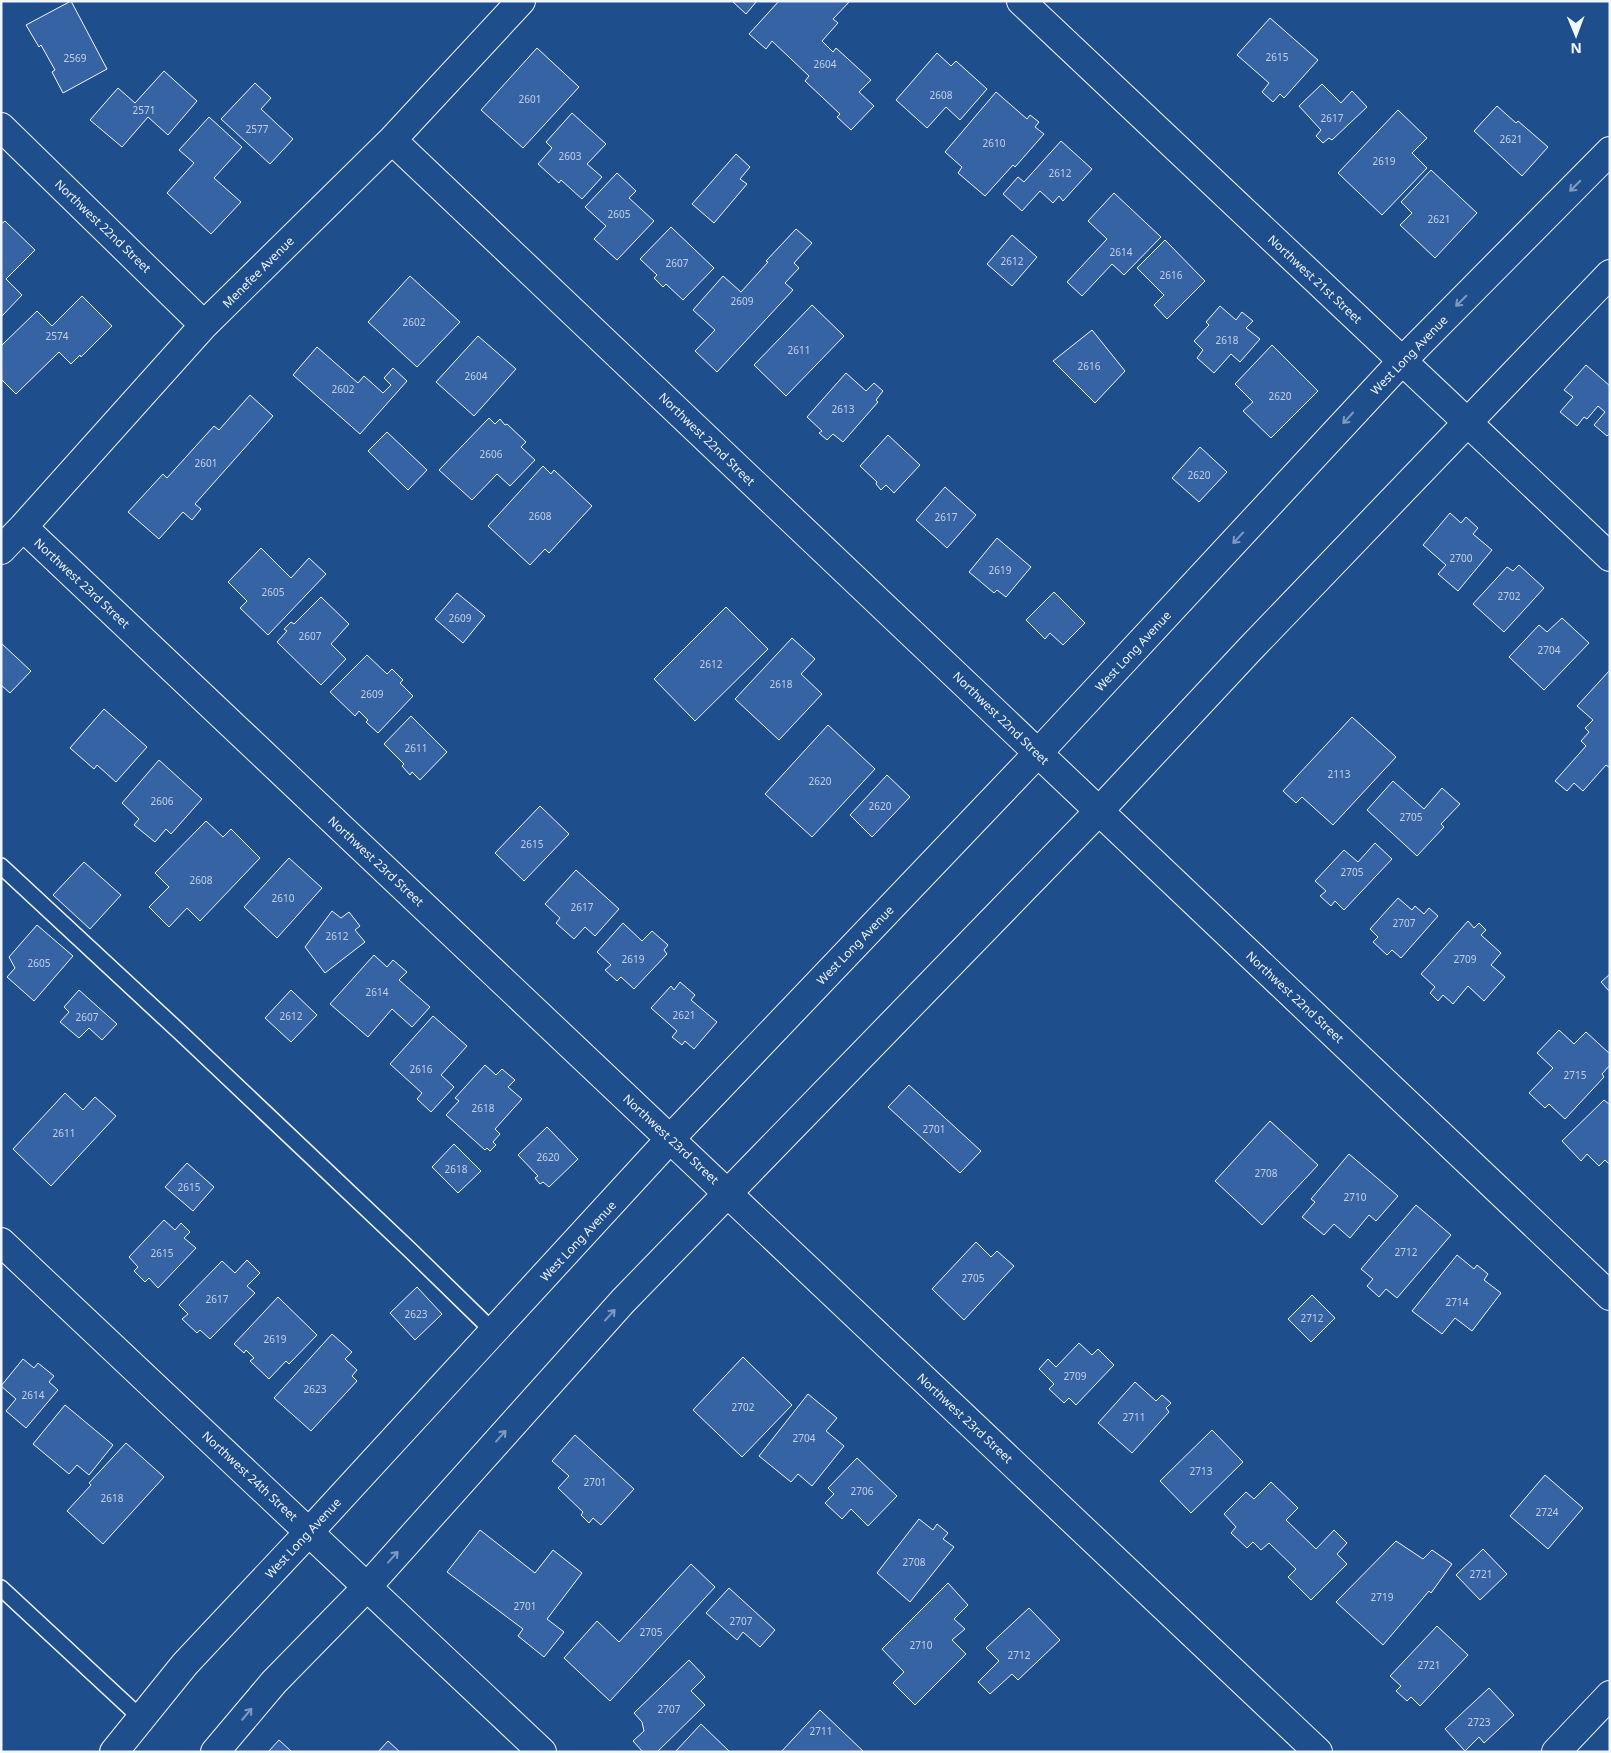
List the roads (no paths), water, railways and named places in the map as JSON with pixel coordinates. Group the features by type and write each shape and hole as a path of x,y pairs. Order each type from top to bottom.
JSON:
{"street":[{"name":"Menefee Avenue","path":"1,550 204,325 392,140 521,1"},
{"name":"Northwest 21st Street","path":"1021,1 1610,557"},
{"name":"Northwest 22nd Street","path":"1,127 204,325"},
{"name":"Northwest 22nd Street","path":"392,140 1610,1296"},
{"name":"West Long Avenue","path":"114,1752 184,1664 309,1532 670,1139 1038,753 1402,361 1610,151"},
{"path":"216,1752 274,1682 367,1586 623,1301 1099,812 1244,656 1610,274"},
{"name":"Northwest 23rd Street","path":"23,527 1318,1752"},
{"name":"Northwest 24th Street","path":"1,1242 542,1752"},
{"path":"1556,1752 1610,1695"}],"lane":[{"path":"1,866 183,1035 494,1332"},
{"path":"1,1588 141,1718"}]}
